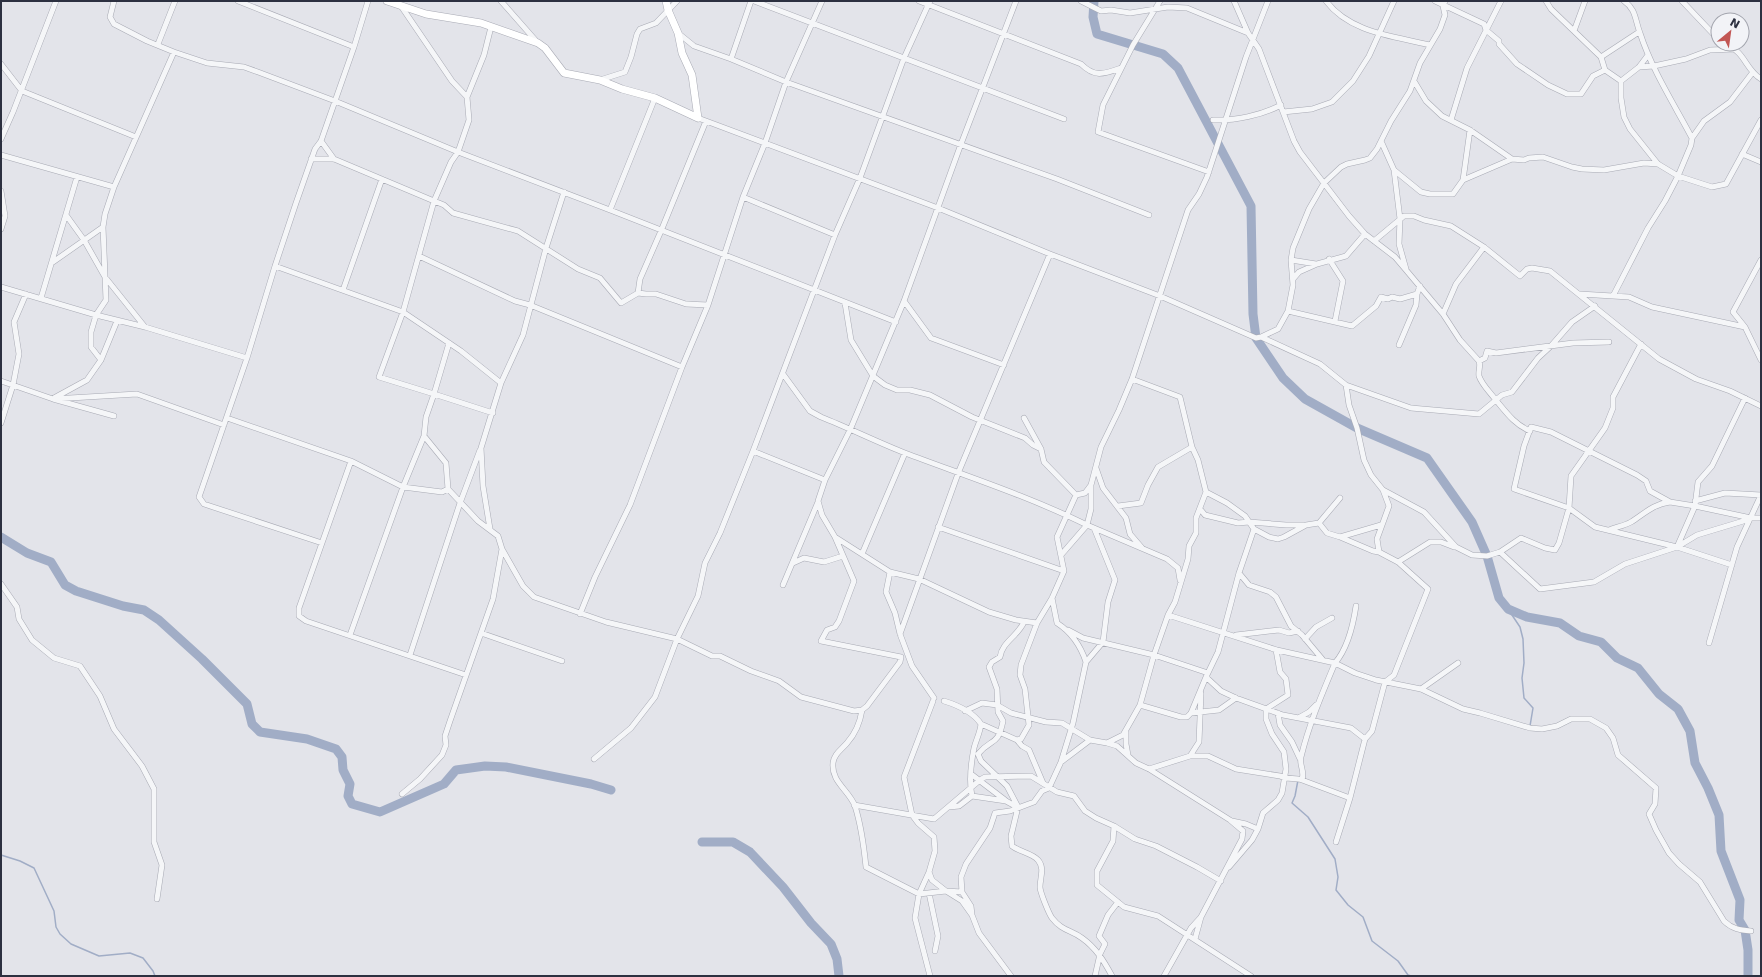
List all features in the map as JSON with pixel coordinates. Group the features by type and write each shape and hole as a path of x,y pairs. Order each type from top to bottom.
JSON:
{"street":[{"path":"1,139 22,91 56,1"},
{"path":"114,1 110,9 110,17 114,24 147,41 207,63 244,67 335,101 458,152 610,210 815,292 896,322"},
{"path":"158,44 175,1"},
{"path":"238,1 354,47"},
{"path":"322,543 204,504 199,497 247,358 275,266 315,149 321,142 354,47 368,1"},
{"path":"501,1 538,43"},
{"path":"666,1 668,10 678,33 682,53 692,75 698,118"},
{"path":"600,80 625,72 640,29 656,23 677,1"},
{"path":"731,59 751,1"},
{"path":"754,1 811,24 1064,119"},
{"path":"580,614 595,577 630,505 682,367 708,305 743,197 765,143 786,82 822,1"},
{"path":"919,1 929,3 1081,64 1089,72 1102,74 1121,68"},
{"path":"783,584 793,563 825,480 850,430 896,322 961,144 1016,1"},
{"path":"1081,1 1101,11 1111,10 1130,13 1172,6 1187,8 1248,33"},
{"path":"1160,1 1121,68 1103,105 1098,132 1209,172"},
{"path":"1234,1 1248,33 1259,49 1300,152 1365,234 1395,257 1444,314 1460,340 1479,361 1480,365 1478,374 1483,385 1508,416 1521,427 1530,431"},
{"path":"1061,555 1087,525 1091,509 1091,485 1101,447 1132,379 1188,210 1204,185 1209,172 1253,40 1268,1"},
{"path":"1326,1 1332,9 1349,22 1371,31 1430,45"},
{"path":"1283,112 1312,109 1332,102 1353,80 1369,56 1394,1"},
{"path":"1435,1 1444,3 1479,20 1484,24 1486,30 1499,41 1499,44 1517,64 1548,85 1567,94 1581,94 1593,76 1605,70"},
{"path":"1451,120 1467,68 1501,1"},
{"path":"1546,1 1551,9 1601,57 1605,70 1622,81"},
{"path":"1574,31 1585,1"},
{"path":"1624,1 1629,4 1635,12 1639,32 1648,55 1692,138"},
{"path":"1682,1 1710,31"},
{"path":"394,3 426,14 466,20 491,26 538,43 546,48 564,74 600,80 622,89 656,98 698,118 938,208 1050,254 1160,296 1256,338 1278,329 1288,311 1293,279 1291,260 1293,248 1309,209 1324,183 1347,164 1370,158 1377,149 1410,91 1420,63 1440,28 1445,15 1444,3"},
{"path":"394,3 452,81 467,97"},
{"path":"594,759 631,728 655,697 677,639 698,596 705,563 720,533 753,451 815,292 835,235 860,178 904,58 929,3"},
{"path":"491,26 484,55 467,97 468,120 458,152 451,162 434,201 404,312 379,377 493,413"},
{"path":"1601,57 1639,32"},
{"path":"678,33 694,46 731,59 786,82 1057,179 1149,215"},
{"path":"1639,67 1654,66 1686,59 1710,50"},
{"path":"101,360 91,347 90,332 96,315 106,300 103,227 114,187 174,52"},
{"path":"1738,52 1761,80"},
{"path":"1648,55 1639,67 1622,81 1621,98 1624,117 1630,129 1658,164 1678,176 1712,187 1726,184 1761,120"},
{"path":"1,64 22,91 136,137"},
{"path":"1613,296 1648,228 1665,201 1678,176 1691,145 1692,138 1704,121 1730,102 1753,72"},
{"path":"1414,81 1426,100 1442,116 1470,130 1512,159"},
{"path":"610,210 656,98"},
{"path":"1213,120 1226,121 1265,113 1281,105"},
{"path":"638,293 640,279 706,121"},
{"path":"1394,170 1421,192 1430,194 1453,194 1463,180 1470,130"},
{"path":"1381,141 1394,170 1400,219 1399,244 1406,270"},
{"path":"321,142 334,159"},
{"path":"1742,154 1761,162"},
{"path":"1,155 114,187"},
{"path":"1463,180 1512,159 1524,160 1543,157 1572,168 1604,170 1644,163 1658,164"},
{"path":"312,159 334,159 444,205 453,213 518,231 578,269 600,278 621,303 638,293 656,294 686,304 708,305"},
{"path":"41,298 78,177"},
{"path":"343,290 382,179"},
{"path":"1,191 5,216 1,229"},
{"path":"410,655 460,502 493,413 500,383 523,335 546,248 564,192"},
{"path":"743,197 835,235"},
{"path":"66,215 84,240 105,277 145,327"},
{"path":"1374,241 1404,216 1414,216 1424,220 1451,226 1484,247 1520,276 1527,269 1541,268 1550,272 1580,294 1659,359 1690,376 1761,406"},
{"path":"52,262 103,227"},
{"path":"1293,279 1300,272 1317,264 1346,256 1365,234"},
{"path":"1444,314 1456,284 1484,247"},
{"path":"900,634 959,471 1050,254"},
{"path":"419,256 515,301 530,305 682,367"},
{"path":"1291,260 1317,264"},
{"path":"1329,260 1343,281 1335,321"},
{"path":"1761,260 1733,312 1745,327 1761,360"},
{"path":"275,266 404,312 449,343 500,383"},
{"path":"1399,345 1416,305 1417,294 1420,286"},
{"path":"1,287 117,321 145,327 247,358"},
{"path":"1,423 13,385 19,354 14,322 26,294"},
{"path":"1288,311 1352,326 1376,306 1381,297 1388,299 1392,297 1400,299 1417,294"},
{"path":"1580,294 1629,297 1652,307 1745,327"},
{"path":"904,301 931,338 1004,365"},
{"path":"845,303 851,340 873,376 885,385 897,390 910,390 930,395 981,420 1025,438 1032,445 1041,449"},
{"path":"1261,337 1320,364 1346,385 1411,408 1480,414 1502,395 1512,392 1538,358 1551,346 1572,322 1594,306"},
{"path":"53,399 87,380 101,360 117,321"},
{"path":"1479,361 1485,358 1487,351 1496,353 1573,343 1609,342"},
{"path":"350,635 403,487 424,436 426,417 449,343"},
{"path":"1398,562 1430,542 1441,542 1472,555 1487,556 1500,552 1521,538 1545,548 1555,550 1560,542 1569,508 1571,476 1605,428 1613,408 1613,397 1641,344"},
{"path":"783,374 810,411 850,430 905,453 959,471 1067,515 1143,550 1167,559 1178,568 1180,583"},
{"path":"1107,743 1119,738 1126,731 1140,705 1154,655 1168,615 1175,602 1188,559 1189,546 1196,533 1196,518 1206,492 1198,460 1192,447 1180,397 1132,379"},
{"path":"1,381 53,399 114,416"},
{"path":"1346,385 1349,405 1358,430 1364,460 1371,475 1383,490 1389,506 1381,525 1377,540 1379,552"},
{"path":"53,399 137,394 224,424"},
{"path":"1677,547 1695,503 1698,482 1712,466 1745,398"},
{"path":"227,418 351,461 403,487 442,492 448,489"},
{"path":"1024,418 1041,449 1044,462 1076,495"},
{"path":"1670,502 1650,491 1646,481 1637,475 1551,432 1531,427 1524,446 1514,489 1569,508 1594,526 1677,547 1732,565"},
{"path":"424,436 446,462 448,489 478,521 498,536 502,549 528,593 534,597 580,614 677,639 712,656 720,656 751,671 779,681 801,697 846,709 862,710"},
{"path":"1118,506 1141,503 1148,485 1158,467 1192,447"},
{"path":"481,448 483,486 490,529"},
{"path":"753,451 825,480"},
{"path":"862,554 905,453"},
{"path":"351,461 299,608 299,616 306,621 466,674"},
{"path":"1096,467 1103,488 1126,518 1130,534 1143,550"},
{"path":"1076,495 1085,494 1091,485"},
{"path":"1383,490 1424,512 1456,547"},
{"path":"1206,492 1227,503 1245,516 1254,529 1261,534 1278,539 1306,525"},
{"path":"1695,503 1725,493 1761,495 1737,547 1709,643"},
{"path":"1017,740 1021,738 1029,725 1025,689 1020,674 1020,665 1037,623 1052,598 1064,571 1057,537 1076,495"},
{"path":"1200,509 1205,515 1238,523 1249,522 1306,525 1319,523 1340,498"},
{"path":"818,501 822,515 835,537 854,580 839,620 835,627 827,630 821,641 901,658 900,662 867,706 862,710 860,721 856,730 834,756 833,765 835,779 854,805 864,844 866,867 919,894 946,891 962,892"},
{"path":"1608,530 1629,524 1649,508 1661,503 1670,502 1695,503 1751,518 1761,518"},
{"path":"1500,552 1540,589 1594,582 1625,564 1677,547 1698,535 1751,518"},
{"path":"1319,523 1327,533 1379,552 1398,562 1428,589 1394,675 1385,682 1372,731 1365,739 1350,798 1336,842"},
{"path":"1340,537 1381,525"},
{"path":"938,527 1064,571"},
{"path":"972,915 971,906 962,892 961,877 966,864 990,828 995,813 1010,811 1034,802 1042,791 1049,788 1060,762 1071,727 1086,662 1103,642 1108,602 1115,580 1094,528"},
{"path":"1140,705 1181,717 1187,717 1191,713 1218,652 1239,573 1254,529"},
{"path":"835,537 890,572 919,579 989,612 1024,622 1037,623"},
{"path":"402,794 420,779 442,755 446,746 445,736 493,599 502,549"},
{"path":"793,563 804,558 824,562 843,556"},
{"path":"890,572 886,592 895,613 900,634 912,666 933,699 904,777 912,815 918,823 934,837 935,851 929,872 919,894 914,918 930,976"},
{"path":"1239,573 1249,585 1270,592 1276,597 1291,626 1305,639 1323,660"},
{"path":"1,584 17,607 19,619 32,640 54,658 80,666 100,696 114,729 142,766 154,789 154,842 162,865 157,899"},
{"path":"1052,598 1057,624 1082,638 1154,655 1207,675 1221,690 1236,698 1278,713 1351,728 1365,739"},
{"path":"1300,759 1311,719 1335,663 1340,657 1349,636 1356,606"},
{"path":"1168,615 1276,650 1335,663 1355,673 1385,682 1421,689 1463,709 1530,728 1542,729 1577,718 1590,719 1601,725 1613,738 1618,756 1656,788 1655,804 1649,814 1669,853 1679,864 1700,882 1728,925 1734,928 1750,931"},
{"path":"1305,639 1316,627 1332,618"},
{"path":"1024,622 1021,629 1001,650 1000,657 992,662 989,667 997,689 998,712 1003,720 1000,733 994,742 982,749 978,754 981,762 998,776 1006,786 1018,807 1011,836 1012,846 1020,852 1031,854 1039,861 1042,869 1040,888 1051,917 1062,929 1081,937 1100,954 1112,976"},
{"path":"1065,628 1083,653 1086,662"},
{"path":"1233,636 1279,630 1289,633 1298,632"},
{"path":"481,633 562,661"},
{"path":"1266,709 1288,695 1286,679 1280,672 1276,650"},
{"path":"1421,689 1458,663"},
{"path":"1190,756 1199,742 1201,688"},
{"path":"1191,713 1219,710 1236,698"},
{"path":"944,701 955,704 977,719 981,724 1017,740 1022,746 1029,750 1044,784"},
{"path":"965,711 982,703 997,705 1011,713 1046,722 1062,723 1071,727 1090,740 1117,746 1136,763 1149,769 1230,820 1243,831 1242,839 1202,917 1195,939"},
{"path":"1300,717 1309,712 1318,703"},
{"path":"1224,873 1240,855 1258,829 1263,813 1280,796 1285,779 1286,769 1284,752 1272,734 1266,719 1266,709"},
{"path":"1278,713 1280,725 1292,742 1300,759 1304,773 1302,780"},
{"path":"972,796 971,774 975,747 980,734 981,724"},
{"path":"1126,731 1128,755"},
{"path":"1060,762 1090,740"},
{"path":"1149,769 1190,756 1208,756 1236,769 1280,776 1285,779 1297,778 1324,790 1350,798"},
{"path":"971,774 1006,801 1018,807"},
{"path":"854,805 934,819 985,777 1031,776 1057,792 1074,796 1085,811 1135,839 1156,846 1221,881"},
{"path":"948,807 959,806 972,796 1006,801"},
{"path":"1230,820 1258,829"},
{"path":"1114,826 1113,841 1097,871 1098,885 1124,907 1158,916 1251,976"},
{"path":"929,872 932,880 962,901 972,915 979,933 1011,976"},
{"path":"929,893 938,936 935,951"},
{"path":"1095,976 1100,954 1105,944 1099,936 1108,915 1118,902"},
{"path":"1164,976 1191,928 1202,917"}],"waterway":[{"path":"1094,1 1093,17 1097,34 1163,54 1178,68 1251,206 1253,314 1256,338 1283,378 1305,399 1357,428 1427,458 1472,522 1487,556 1499,598 1508,609 1527,617 1560,623 1579,636 1601,642 1617,658 1638,668 1659,694 1678,709 1690,731 1695,763 1708,788 1719,815 1721,851 1740,900 1739,920 1745,930 1748,950 1748,976"},
{"path":"1,537 27,553 51,562 65,585 76,591 123,606 144,610 159,620 202,659 247,704 252,724 260,732 307,739 336,749 342,757 343,770 350,784 348,796 352,804 380,812 444,784 456,770 485,766 506,767 591,784 611,790"},
{"path":"1508,609 1520,627 1523,639 1524,663 1522,678 1524,698 1533,708 1530,726"},
{"path":"1298,780 1292,803 1308,817 1335,859 1338,877 1336,890 1348,905 1363,917 1372,941 1398,961 1408,975 1411,976"},
{"path":"702,842 733,842 750,852 783,887 811,923 831,944 837,959 839,976"},
{"path":"1,855 20,861 34,868 54,911 56,927 60,934 71,944 99,956 130,953 143,958 155,976"}]}
